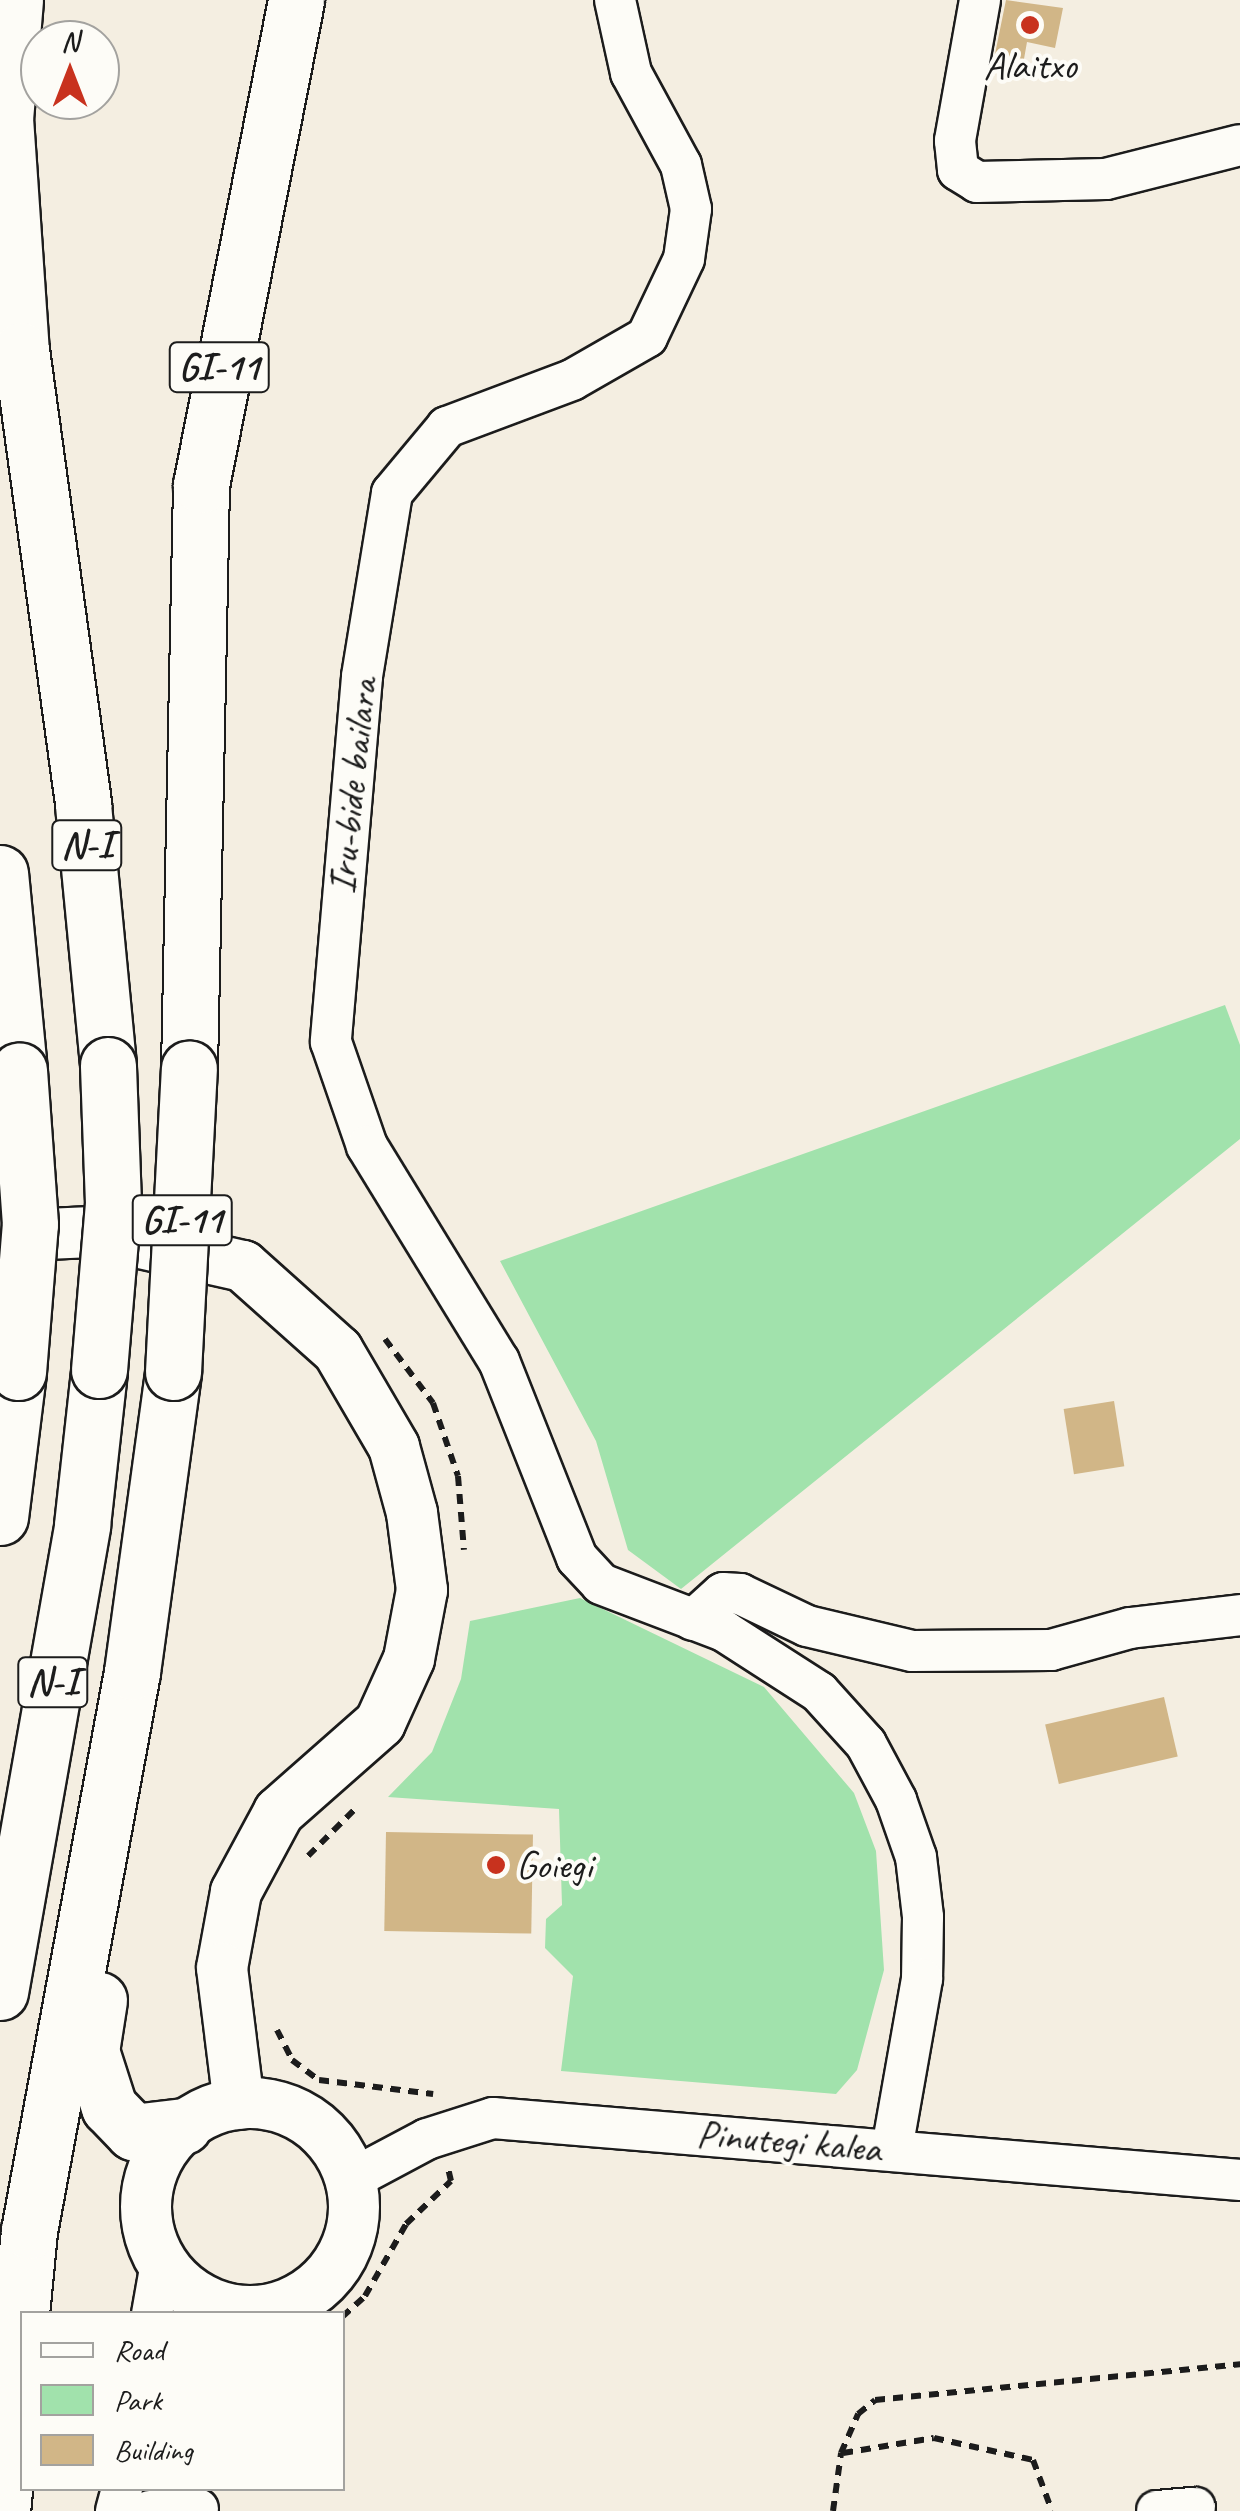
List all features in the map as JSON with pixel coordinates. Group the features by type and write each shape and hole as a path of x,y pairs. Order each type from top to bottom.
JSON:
{"highway":[{"name":"N-I","path":"0,1992 82,1526 113,1203 108,1065 83,805 21,350 6,137 15,0"},
{"name":"GI-11","path":"21,2311 29,2231 132,1672 173,1372 188,1068 201,485 296,0"},
{"name":"N-I","path":"0,874 30,1224 18,1372 0,1517"},
{"path":"132,1672 139,1743 91,2050 109,2107 133,2132 184,2126"},
{"name":"GI-11","path":"2,2511 20,2324"}],"main road":[{"path":"0,1236 92,1232 243,1266 338,1351 394,1447 412,1513 422,1590 402,1675 380,1723 278,1812 236,1892 222,1968 239,2104"},
{"path":"239,2104 296,2114 339,2153 350,2180 348,2243 309,2293 280,2307 213,2310 161,2263 148,2235 150,2176 184,2126 239,2104"}],"street":[{"name":"Iru-bide bailara","path":"614,0 631,73 681,165 690,208 684,259 647,338 572,380 447,427 392,493 362,677 331,1042 367,1146 499,1361 577,1558 601,1584 724,1631 819,1692 866,1744 896,1800 916,1857 924,1916 922,1980 892,2150"},
{"path":"980,0 954,140 958,170 977,182 1106,179 1240,145"},
{"path":"693,1620 723,1593 740,1594 806,1626 912,1651 1050,1650 1130,1628 1240,1616"},
{"name":"Pinutegi kalea","path":"350,2180 427,2140 493,2118 1240,2180"},
{"path":"153,2311 161,2263"},
{"path":"150,2511 196,2503"}],"path":[{"path":"304,1862 369,1795"},
{"path":"274,2022 292,2060 319,2080 434,2094"},
{"path":"834,2511 841,2453 858,2414 875,2400 1240,2364"},
{"path":"841,2453 934,2438 1034,2460 1052,2511"}],"green space":[{"path":"1225,1005 1240,1045 1240,1139 681,1589 628,1550 596,1441 500,1261"},
{"path":"580,1598 764,1687 854,1793 876,1851 884,1970 857,2070 836,2094 561,2071 573,1976 545,1948 546,1919 562,1905 559,1809 388,1797 432,1752 461,1679 470,1621"}],"building":[{"name":"Alaitxo","path":"1006,0 1063,8 1055,48 1027,42 1024,59 995,54"},
{"path":"1114,1401 1124,1466 1074,1474 1064,1409"},
{"path":"1164,1697 1178,1756 1059,1784 1045,1724"},
{"path":"386,1832 533,1835 531,1934 384,1931"}],"place":[{"name":"Alaitxo","path":"1030,25"},
{"name":"Goiegi","path":"496,1865"}]}
